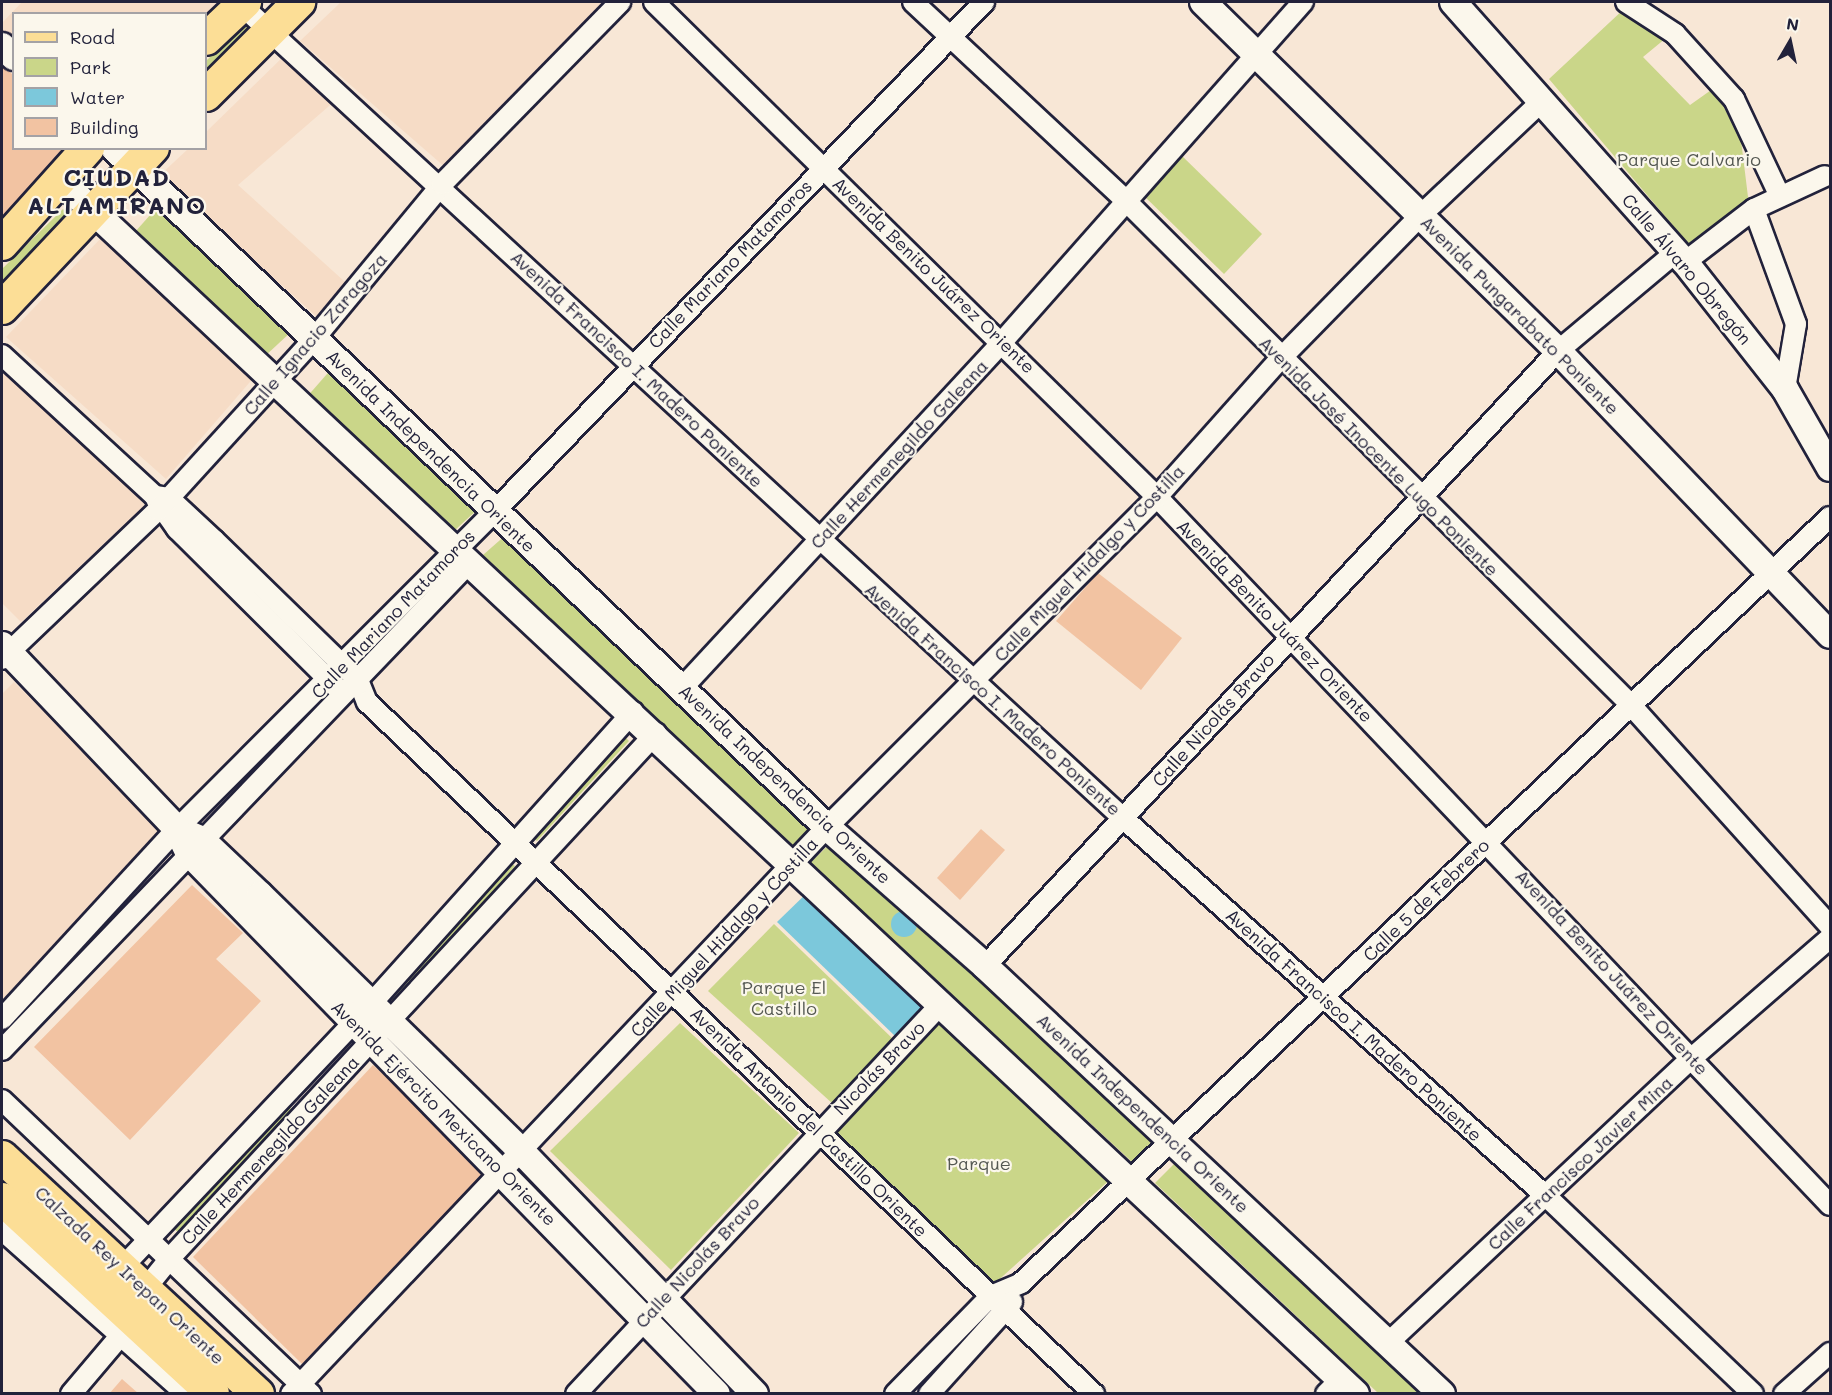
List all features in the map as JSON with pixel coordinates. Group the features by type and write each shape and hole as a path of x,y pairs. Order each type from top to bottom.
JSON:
{"main road":[{"path":"207,94 299,2"},
{"path":"207,38 242,3"},
{"path":"2,243 86,150"},
{"path":"2,308 92,212 134,154"},
{"name":"Calzada Rey Irepan Oriente","path":"2,1157 135,1277 258,1394"},
{"name":"Calzada Rey Irepan Oriente","path":"2,1199 98,1292 126,1328 213,1394"}],"street":[{"name":"Calle Ignacio Zaragoza","path":"4,652 160,501 274,383 314,339 442,184 620,2"},
{"name":"Avenida Benito Juárez Oriente","path":"654,2 1003,341 1157,497 1288,637 1489,840 1830,1205"},
{"name":"Avenida José Inocente Lugo Poniente","path":"913,2 1124,199 1422,501 1629,703 1830,926"},
{"name":"Calle Mariano Matamoros","path":"2,1019 67,949 189,840 358,680 462,556 493,513 631,365 948,36 984,2"},
{"name":"Avenida Pungarabato Poniente","path":"1203,2 1558,351 1830,635"},
{"name":"Calle Hermenegildo Galeana","path":"683,687 1003,341 1124,199 1303,2"},
{"name":"Calle Álvaro Obregón","path":"1453,2 1680,257 1785,389 1830,468"},
{"path":"1626,2 1675,34 1734,99 1779,194"},
{"name":"Avenida Francisco I. Madero Poniente","path":"242,3 442,184 819,541 975,680 1324,1000 1547,1197 1753,1394"},
{"name":"Calle Miguel Hidalgo y Costilla","path":"301,1390 827,827 1157,497 1281,358 1421,215 1542,101"},
{"name":"Avenida Independencia Oriente","path":"134,154 314,339 493,513 683,687 827,827 985,966 1172,1139 1442,1394"},
{"name":"Calle Nicolás Bravo","path":"985,966 1124,819 1288,637 1422,501 1558,351 1680,257 1779,194 1825,176"},
{"path":"59,179 274,383 794,862 940,1005 1130,1180 1341,1389"},
{"path":"1754,209 1796,324 1785,389"},
{"name":"Avenida Antonio del Castillo Oriente","path":"2,355 160,501 240,579 358,680 367,702"},
{"name":"Calle 5 de Febrero","path":"894,1394 991,1296 1021,1283 1172,1139 1324,1000 1629,703 1830,517"},
{"name":"Calle Mariano Matamoros","path":"2,1050 81,965 329,680 462,556"},
{"name":"Avenida Antonio del Castillo Oriente","path":"240,579 329,680 344,694 367,702 1094,1394"},
{"name":"Avenida Ejército Mexicano Oriente","path":"4,652 362,1013 503,1172 646,1315 717,1394"},
{"name":"Calle Hermenegildo Galeana","path":"71,1394 126,1328 135,1277 153,1239 362,1013 633,712"},
{"name":"Calle Hermenegildo Galeana","path":"98,1292 135,1277 171,1257 656,733"},
{"name":"Calle Francisco Javier Mina","path":"1387,1344 1547,1197 1693,1057 1830,938"},
{"path":"67,949 81,965"},
{"name":"Nicolás Bravo","path":"818,1131 940,1005"},
{"name":"Avenida Ejército Mexicano Oriente","path":"380,1032 522,1152 664,1296 755,1394"},
{"path":"287,1094 307,1111"},
{"path":"2,1100 153,1239 301,1390"},
{"name":"Calle Nicolás Bravo","path":"576,1394 646,1315 818,1131"},
{"path":"2,1230 126,1328 186,1394"},
{"name":"Calle 5 de Febrero","path":"929,1394 1007,1312 1021,1283"},
{"path":"1784,1394 1830,1353"}],"shaded area":[{"path":"22,2 217,2 222,7 207,20 207,12 12,12"},
{"path":"341,2 608,2 446,168 300,41"},
{"path":"12,12 12,49 2,40 2,23"},
{"path":"288,52 336,100 238,185 355,291 324,323 159,176 187,150 207,150 207,131"},
{"path":"102,237 256,375 166,479 6,337"},
{"path":"2,364 145,505 21,622 2,603"},
{"path":"14,682 162,829 2,1003 2,694"}],"green space":[{"name":"Parque Calvario","path":"1625,8 1666,38 1643,57 1690,105 1714,88 1741,140 1749,205 1691,247 1549,79"},
{"path":"248,20 258,31 207,79 207,60"},
{"path":"1180,154 1262,234 1224,274 1142,194"},
{"path":"159,205 292,331 264,357 135,232"},
{"path":"63,209 74,218 2,290 2,269"},
{"path":"334,366 480,507 453,532 305,399"},
{"path":"508,533 818,825 796,850 483,555"},
{"path":"623,735 629,741 537,841 528,834"},
{"path":"835,839 1162,1135 1132,1162 810,863"},
{"path":"505,858 515,866 390,1011 381,1001"},
{"name":"Parque El Castillo","path":"774,924 893,1039 833,1104 708,991"},
{"name":"Parque","path":"939,1017 1114,1176 993,1285 826,1129"},
{"path":"680,1023 799,1133 671,1270 550,1151"},
{"path":"285,1104 294,1111 182,1235 174,1229"},
{"path":"1181,1157 1432,1393 1378,1393 1155,1183"}],"water":[{"path":"812,888 933,1004 896,1037 777,922"},
{"path":"904,911 914,914 917,924 914,934 904,937 894,934 891,924 894,914"}],"building":[{"path":"2,64 12,74 12,150 82,150 2,222"},
{"path":"1098,573 1182,638 1141,690 1056,621"},
{"path":"981,829 1005,850 960,900 937,878"},
{"path":"192,885 243,933 216,959 261,1001 130,1140 34,1047"},
{"path":"373,1065 488,1170 302,1364 193,1257"},
{"path":"122,1379 139,1394 109,1394"}],"district":[{"name":"CIUDAD ALTAMIRANO","path":"117,191"}]}
